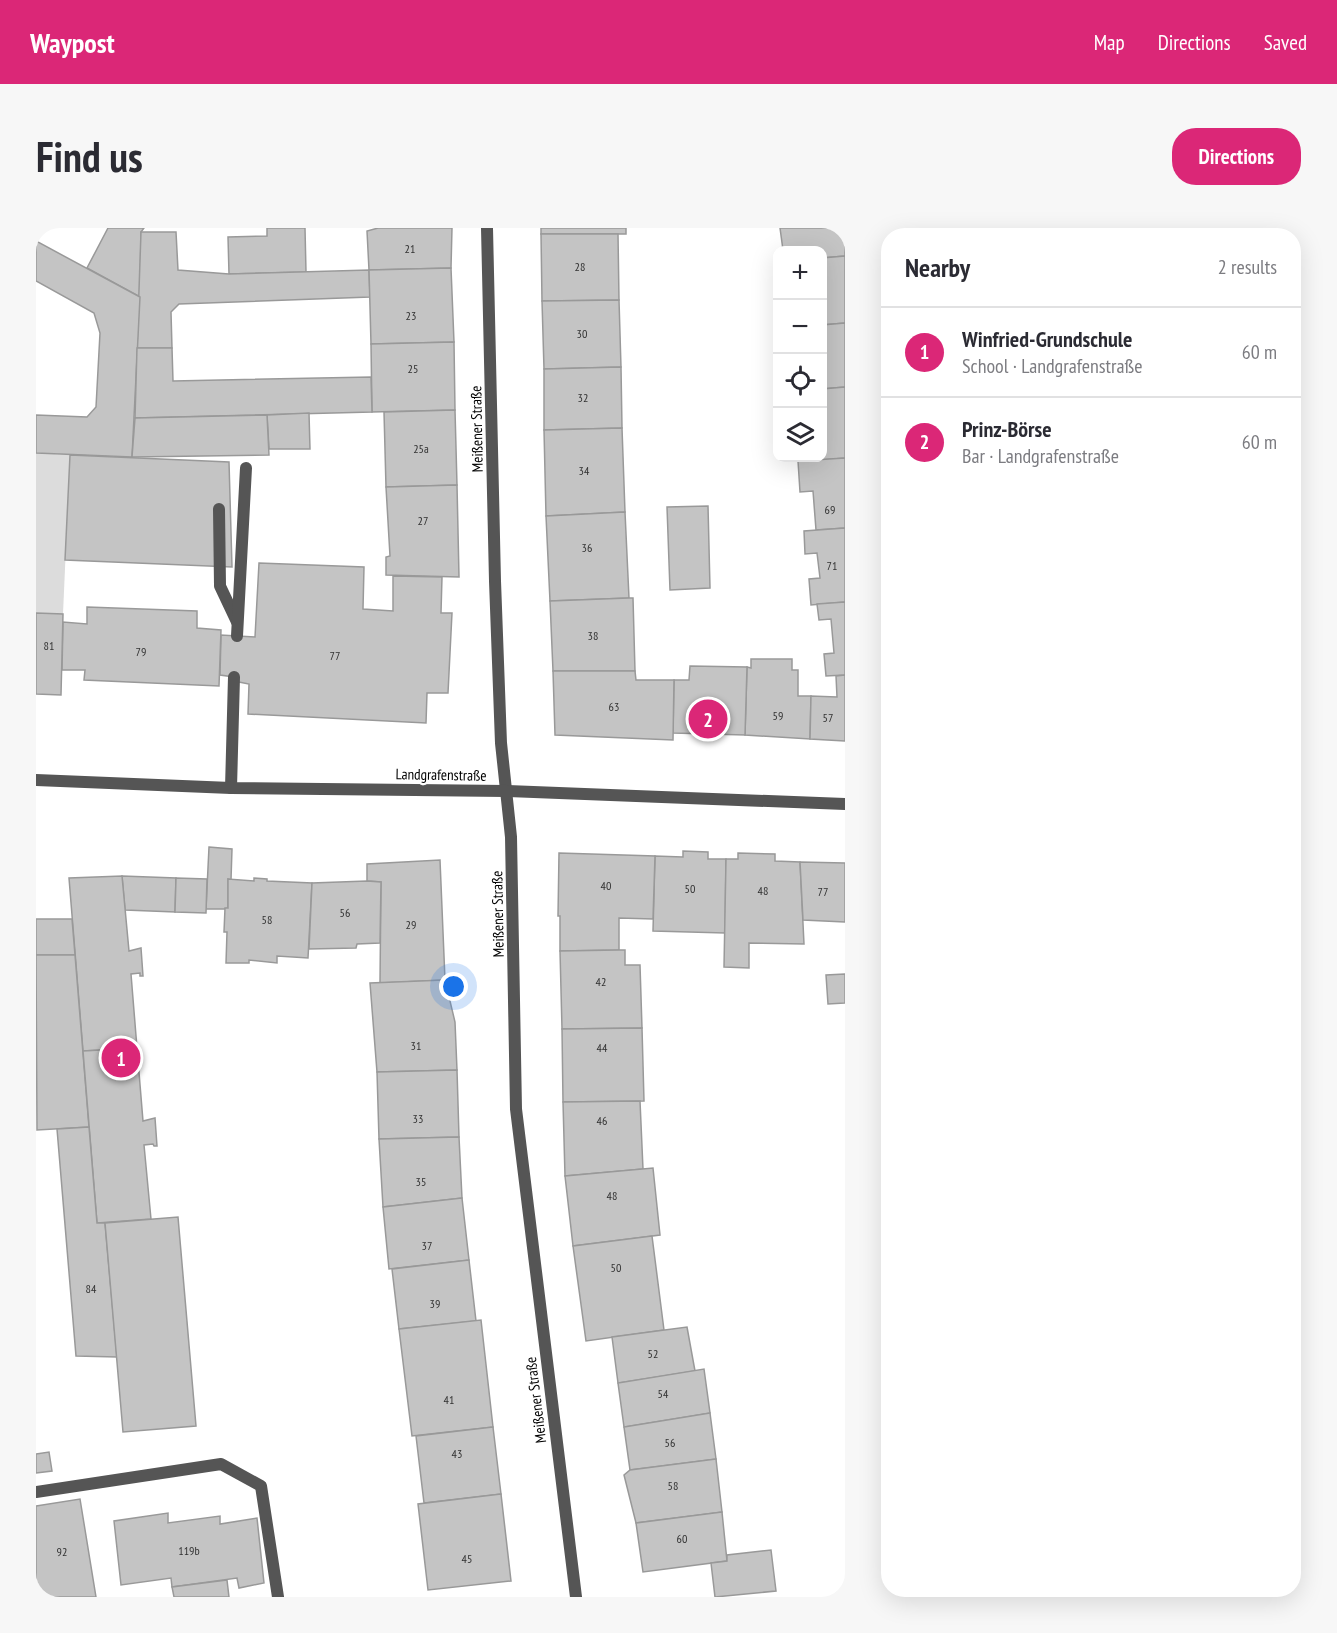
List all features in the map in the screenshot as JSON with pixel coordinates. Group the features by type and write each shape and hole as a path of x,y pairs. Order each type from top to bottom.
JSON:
{"street":[{"name":"Meißener Straße","path":"487,228 501,743 511,837 516,1109 576,1597"},
{"path":"237,636 246,468"},
{"path":"219,509 220,586 237,623"},
{"path":"231,788 234,677"},
{"name":"Landgrafenstraße","path":"36,780 231,788 506,791 845,804"},
{"path":"36,1492 221,1464 261,1486 278,1597"}],"shaded area":[{"path":"36,453 70,455 63,614 36,613"}],"building":[{"path":"36,228 43,228 36,241"},
{"path":"108,228 144,228 141,232 140,297 87,268"},
{"path":"267,228 305,228 306,272 229,274 228,237 267,236"},
{"path":"378,228 452,228 451,268 369,270 367,231"},
{"path":"541,228 626,228 626,234 541,234"},
{"path":"780,228 845,228 845,256 827,258 827,246 782,246"},
{"path":"141,232 176,232 178,270 229,274 369,270 370,297 179,304 171,312 172,348 137,348"},
{"path":"541,234 618,234 619,300 542,301"},
{"path":"36,241 140,297 132,457 36,453 36,415 87,417 96,407 100,333 94,313 36,281"},
{"path":"845,256 845,323 827,325 827,258"},
{"path":"451,268 454,342 371,344 369,270"},
{"path":"619,300 621,367 544,369 542,301"},
{"path":"845,323 845,387 827,389 827,325"},
{"path":"454,342 455,410 372,412 371,344"},
{"path":"137,348 172,348 173,381 371,377 372,412 135,418"},
{"path":"621,367 622,428 544,430 544,369"},
{"path":"845,387 845,458 827,460 827,389"},
{"path":"455,410 457,485 386,487 384,412"},
{"path":"309,413 310,449 269,449 267,415"},
{"path":"267,415 269,455 132,457 135,418"},
{"path":"622,428 625,512 546,516 544,430"},
{"path":"70,455 229,462 232,567 65,560"},
{"path":"845,458 845,528 816,530 813,491 800,492 798,462 827,462 827,459"},
{"path":"457,485 459,577 386,575 386,557 390,556 386,487"},
{"path":"708,506 710,588 670,590 667,507"},
{"path":"625,512 629,598 550,601 546,516"},
{"path":"845,528 845,602 811,605 809,579 820,578 817,553 805,554 804,531"},
{"path":"259,563 364,567 363,609 393,611 393,576 442,577 441,613 452,613 448,693 427,693 426,723 248,714 249,684 239,682 234,677 220,675 221,635 255,637"},
{"path":"633,598 635,671 553,671 550,601"},
{"path":"845,602 845,675 826,676 824,654 834,653 831,619 819,620 817,604"},
{"path":"87,607 197,611 197,628 221,630 219,686 84,680 85,670 62,670 63,622 87,624"},
{"path":"36,613 63,614 61,695 36,694"},
{"path":"751,659 792,659 792,670 798,670 798,696 811,696 810,739 745,735 747,667 751,668"},
{"path":"690,666 747,667 745,735 673,733 674,680 689,680"},
{"path":"553,671 635,671 636,680 674,680 673,740 555,735"},
{"path":"845,675 845,741 810,739 811,696 837,697 836,676"},
{"path":"209,847 232,849 231,880 228,879 228,908 225,909 206,909"},
{"path":"683,851 708,852 708,859 726,859 725,933 653,931 655,856 683,857"},
{"path":"559,853 655,856 653,919 619,918 619,950 560,951"},
{"path":"738,853 775,854 775,861 800,862 804,944 749,943 749,968 724,967 726,859 738,859"},
{"path":"440,860 445,980 380,983 381,882 367,881 367,864"},
{"path":"800,862 845,863 845,922 803,920"},
{"path":"122,876 176,878 175,912 125,910"},
{"path":"122,876 129,951 141,948 143,976 140,976 140,973 131,974 137,1048 83,1051 69,878"},
{"path":"176,878 207,879 206,913 175,912"},
{"path":"254,878 267,879 267,881 312,883 308,958 277,956 277,963 249,960 249,963 226,963 227,932 224,932 225,908 228,908 228,879 254,881"},
{"path":"381,882 380,943 357,944 356,948 309,949 312,883"},
{"path":"36,919 72,919 75,955 36,955"},
{"path":"625,950 625,965 640,965 642,1028 562,1029 560,951"},
{"path":"36,955 75,955 89,1127 37,1130"},
{"path":"845,974 845,1003 828,1004 826,975"},
{"path":"445,980 455,1022 457,1070 377,1072 370,983"},
{"path":"642,1028 644,1101 563,1102 562,1029"},
{"path":"137,1048 143,1121 155,1118 157,1146 144,1145 151,1219 97,1223 83,1051"},
{"path":"457,1070 459,1137 379,1139 377,1072"},
{"path":"640,1101 643,1169 565,1176 563,1102"},
{"path":"89,1127 97,1223 105,1223 117,1357 76,1356 57,1129"},
{"path":"459,1137 462,1198 383,1207 379,1139"},
{"path":"653,1168 660,1235 573,1246 565,1176"},
{"path":"462,1198 469,1260 389,1269 383,1207"},
{"path":"178,1217 196,1426 123,1432 105,1223"},
{"path":"652,1236 664,1330 586,1341 573,1246"},
{"path":"469,1260 476,1321 399,1329 392,1269"},
{"path":"481,1320 493,1427 412,1436 399,1329"},
{"path":"687,1327 695,1371 618,1383 612,1337"},
{"path":"704,1369 710,1413 624,1427 618,1383"},
{"path":"710,1413 716,1459 630,1470 624,1427"},
{"path":"493,1427 501,1494 424,1503 416,1436"},
{"path":"49,1452 52,1471 36,1473 36,1454"},
{"path":"716,1459 722,1512 636,1523 624,1475 630,1470"},
{"path":"501,1494 511,1581 428,1590 418,1504"},
{"path":"80,1499 96,1597 36,1597 36,1506"},
{"path":"722,1512 727,1561 643,1572 636,1523"},
{"path":"168,1513 168,1523 220,1516 220,1524 257,1518 264,1583 239,1588 237,1578 172,1587 171,1578 121,1585 114,1521"},
{"path":"771,1550 776,1591 715,1597 711,1563 727,1561 727,1555"},
{"path":"227,1580 229,1597 174,1597 172,1587"}],"place":[{"name":"Prinz-Börse","path":"708,719"},
{"name":"Winfried-Grundschule","path":"121,1058"}]}
